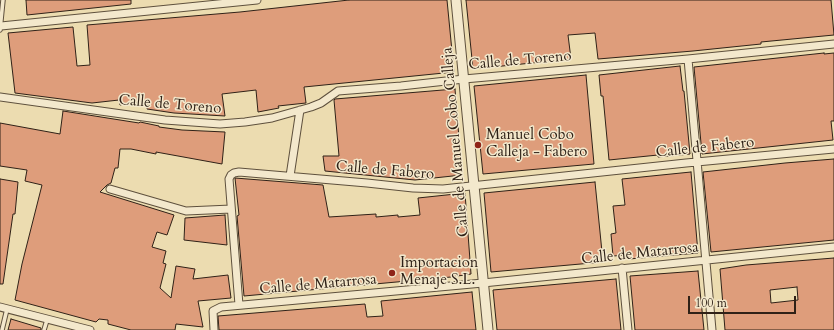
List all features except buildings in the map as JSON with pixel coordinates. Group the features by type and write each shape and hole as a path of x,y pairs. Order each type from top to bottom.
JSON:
{"street":[{"path":"0,28 257,0"},
{"name":"Calle de Manuel Cobo Calleja","path":"456,0 488,330"},
{"name":"Calle de Toreno","path":"0,97 165,120 220,124 272,118 321,103 338,91 834,44"},
{"path":"688,59 712,330"},
{"path":"290,176 300,110"},
{"name":"Calle de Fabero","path":"231,209 229,179 231,175 239,172 413,188 443,189 834,149"},
{"path":"110,189 186,211 231,209"},
{"name":"Calle de Matarrosa","path":"231,209 239,305 483,283 834,247"},
{"path":"622,268 628,330"},
{"path":"214,330 213,311 221,307 239,305"},
{"path":"4,308 87,330"}],"lane":[{"path":"0,28 3,0"},
{"path":"2,330 4,308"},
{"path":"44,330 47,320"}],"place":[{"name":"Manuel Cobo Calleja - Fabero","path":"478,145"},
{"name":"Importacion Menaje S.L.","path":"392,273"}]}
